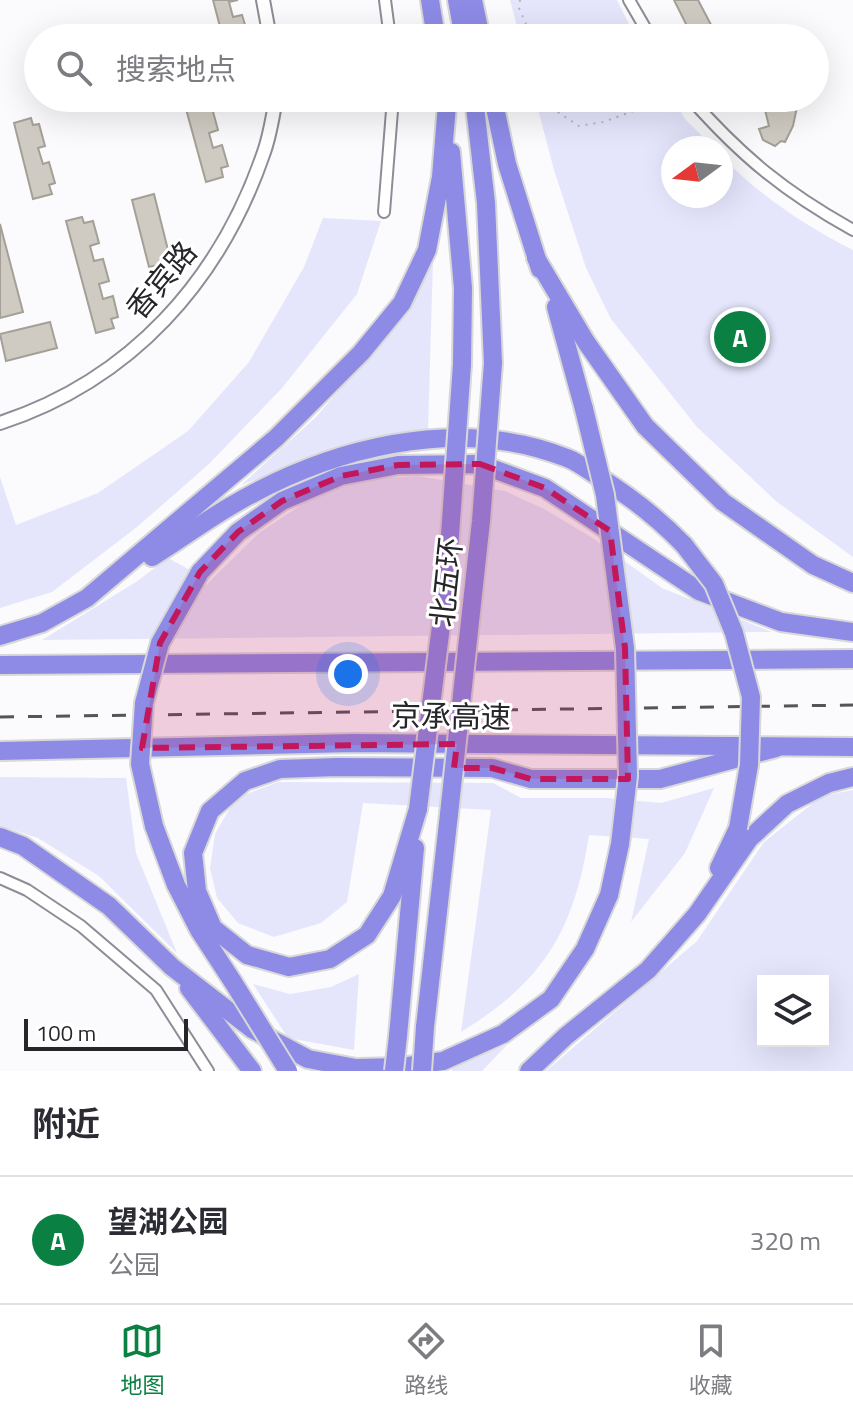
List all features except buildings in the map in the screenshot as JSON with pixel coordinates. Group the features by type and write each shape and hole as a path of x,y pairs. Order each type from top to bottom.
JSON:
{"highway":[{"path":"430,0 434,24"},
{"path":"457,0 461,24"},
{"path":"473,0 478,24"},
{"path":"87,598 276,438 361,353 402,303 427,250 441,177 445,112"},
{"name":"北五环","path":"394,1071 418,809 447,578 462,364 463,288 447,112"},
{"name":"北五环","path":"422,1071 481,521 493,363 486,203 476,112"},
{"path":"0,837 23,846 109,906 172,967 252,1029 308,1059 356,1068 401,1067 443,1061 503,1034 551,999 585,949 609,895 620,844 628,776 625,648 605,495 562,323 536,258 507,164 496,112"},
{"path":"536,258 586,342 645,426 723,502 813,565 853,583"},
{"path":"0,636 42,623 87,598 230,506 292,476 366,448 442,437 515,442 570,459 654,515 684,545 714,584 734,633 751,697 749,765 738,828 697,914"},
{"path":"288,1071 199,930 176,885 154,826 140,764 144,703 160,643 200,572 238,532 282,501 341,476 398,465 480,464 545,488 699,591 781,622 853,632"},
{"name":"京承高速","path":"0,665 853,659"},
{"name":"京承高速","path":"0,751 354,743 853,747"},
{"path":"418,809 392,896 367,935 330,959 289,967 247,955 213,928 197,891 193,853 210,811 245,781 280,769 492,768 531,779 660,779 776,748"},
{"path":"529,1071 566,1036 648,970 697,914 749,839 787,804 829,783 853,777"},
{"path":"172,967 252,1071"}],"street":[{"path":"263,0 267,24"},
{"path":"385,0 388,24"},
{"path":"629,0 643,24"},
{"name":"香宾路","path":"0,423 36,411 84,385 132,352 175,311 212,263 240,211 265,150 273,112"},
{"path":"384,212 392,112"},
{"path":"704,112 763,172 805,203 853,230"},
{"path":"0,878 27,890 81,926 156,990 208,1071"}],"path":[{"path":"520,0 526,24"},
{"path":"558,112 579,126 631,112"}],"highlighted area":[{"path":"480,464 545,488 610,531 625,648 628,779 531,779 492,768 454,768 457,744 142,748 160,643 200,572 238,532 282,501 341,476 398,465"}],"shaded area":[{"path":"510,0 617,0 629,24 516,24"},
{"path":"539,112 681,112 702,136 661,136 661,208 733,208 733,167 783,208 853,250 853,557 777,502 697,427 611,319 586,268"},
{"path":"323,218 381,221 357,294 282,388 209,464 137,527 52,592 0,608 0,477 16,525 98,493 188,431 249,362 304,267"},
{"path":"433,260 428,431 372,439 241,485 315,418 391,330"},
{"path":"418,476 505,491 544,509 591,537 662,588 772,632 42,640 136,582 168,558 190,570 205,586 259,533 307,501 364,479"},
{"path":"0,777 126,778 136,853 177,953 99,876 38,838 0,826"},
{"path":"278,782 493,783 521,798 608,798 661,803 714,788 685,853 631,922 649,839 589,835 574,899 564,926 550,950 534,973 514,993 461,1032 491,810 363,803 347,902 321,923 274,937 238,923 217,898 210,868 215,834 236,798"},
{"path":"853,790 853,1071 546,1071 697,941 764,842 822,796"},
{"path":"359,974 354,1050 288,1038 253,984 290,994 331,987"},
{"path":"507,1045 482,1071 452,1071 452,1066"}],"railway":[{"path":"0,717 853,705"}],"place":[{"name":"望湖公园","path":"740,337"}]}
